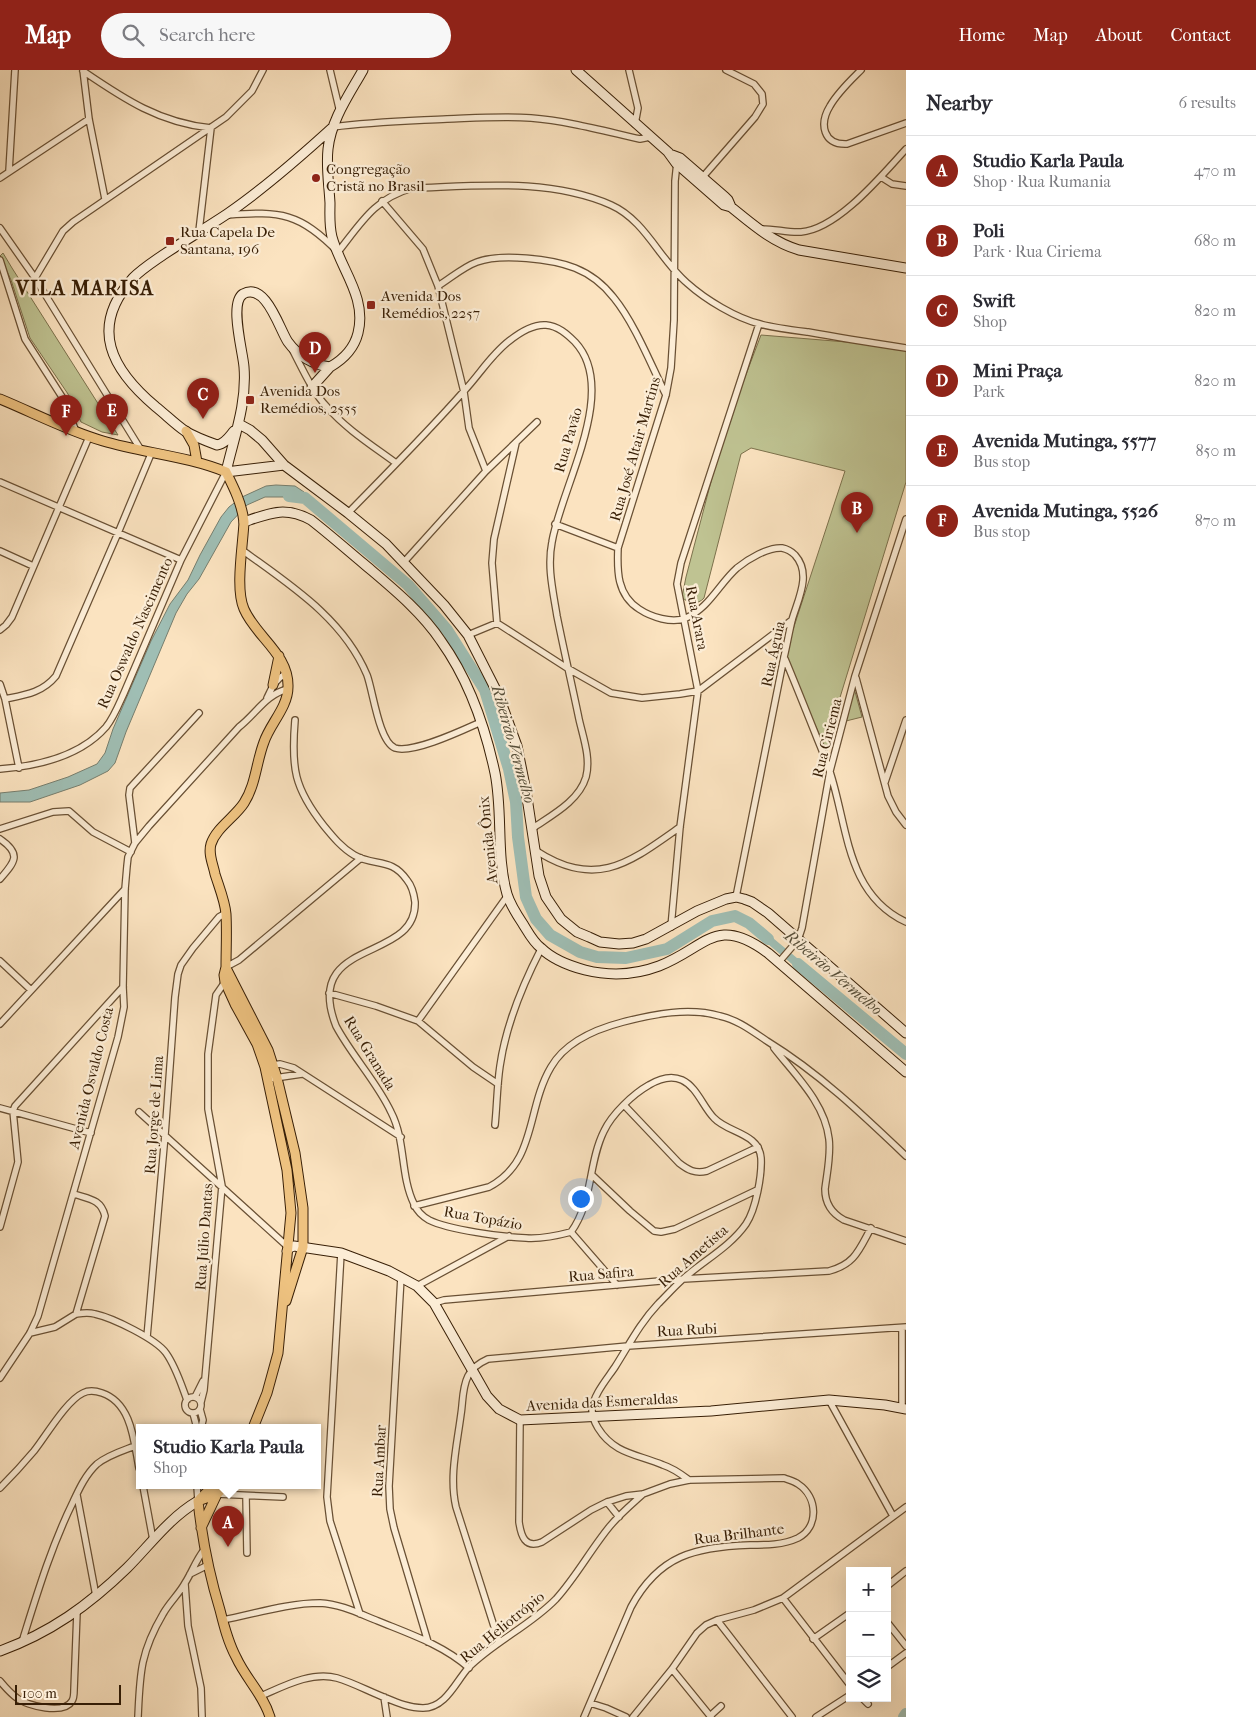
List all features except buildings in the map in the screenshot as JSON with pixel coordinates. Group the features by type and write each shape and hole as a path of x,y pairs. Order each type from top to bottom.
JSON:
{"main road":[{"path":"312,387 330,367 345,357 351,350 357,339 361,319 359,302 338,252 330,227 328,156 333,127 363,70"},
{"path":"576,70 700,180 728,200 731,207 778,243 799,250 906,268"},
{"path":"239,424 227,440 216,445 186,431 142,395 120,370 113,355 108,329 118,298 134,277 147,266 226,215 283,172 333,127"},
{"path":"310,148 320,150 328,156"},
{"path":"269,1066 225,982 226,913 210,855 211,844 216,834 248,797 256,776 264,741 283,705 288,689 286,674 279,656 260,634 244,609 240,588 243,512 226,472 239,424 244,390 244,368 236,311 242,294 252,292 263,298 288,342 314,363 330,367"},
{"path":"0,399 89,437 151,454 197,462 226,472 284,465"},
{"path":"239,424 262,440 284,465 386,544 444,605 468,635 498,694 517,746 533,828 539,876 546,896 561,919 577,932 600,942 619,944 646,939 711,904 736,897 752,902 906,1033"},
{"path":"186,431 194,445 197,462"},
{"name":"Avenida Ônix","path":"244,522 285,511 303,516 320,526 415,610 441,640 462,676 481,722 495,776 504,878 508,895 524,926 541,949 556,959 577,968 605,973 630,974 666,963 714,937 729,935 743,937 780,961 906,1072"},
{"path":"273,684 279,656"},
{"path":"226,968 262,1036 272,1079 290,1195 291,1228 278,1353 274,1370 254,1424"},
{"path":"261,1424 278,1372 286,1300 303,1247 303,1208 295,1153 272,1079"},
{"path":"290,1195 296,1201 299,1210 298,1231 303,1247"},
{"name":"Avenida das Esmeraldas","path":"288,1249 303,1247 341,1253 401,1277 416,1286 434,1303 493,1403 508,1415 520,1420 710,1412 829,1400 860,1402 904,1409"},
{"path":"0,1651 48,1629 77,1612 127,1568 179,1513 215,1490"},
{"path":"201,1530 215,1490"},
{"path":"198,1501 204,1550 223,1620 236,1658 261,1696 270,1717"}],"street":[{"path":"9,171 15,70"},
{"path":"34,278 63,231 105,199 211,128 252,91 263,70"},
{"path":"330,70 340,112"},
{"path":"629,70 638,108 635,124"},
{"path":"700,180 755,117 762,104 762,94 754,84 726,70"},
{"path":"861,70 838,94 829,107 825,123 827,137 836,144 847,144 906,123"},
{"path":"83,71 144,110 180,124 211,128"},
{"path":"83,71 105,199"},
{"path":"333,127 361,123 504,117 532,118 565,123 640,139 650,137"},
{"path":"0,178 90,119"},
{"path":"199,231 211,128"},
{"path":"759,229 802,232 819,227 847,208 881,177 906,150"},
{"name":"Rua José Altair Martins","path":"676,159 672,356 666,396 618,548 618,576 626,597 643,612 658,618 684,619"},
{"path":"675,181 686,167"},
{"path":"881,177 892,184 906,186"},
{"path":"226,215 286,216 309,226 338,252 364,218 382,201 398,192 412,188 534,187 576,194 596,199 625,213 636,223 674,272 692,288 726,310 759,324 906,348"},
{"path":"382,201 423,249 438,286 464,392 469,428 486,470"},
{"path":"0,228 34,278 141,451"},
{"path":"438,286 470,265 485,260 520,258 549,261 576,268 596,279 615,299 626,315 666,396"},
{"path":"0,260 24,339 64,400 76,432"},
{"name":"Rua Arara","path":"671,927 680,827 698,690 676,584 681,563 759,324"},
{"name":"Rua Pavão","path":"348,513 464,392 506,344 533,327 548,325 556,327 577,344 586,361 591,380 591,409 555,524 551,543 550,569 567,668 587,755 586,777 574,797 533,828"},
{"path":"288,342 312,387 327,408 396,463"},
{"path":"404,562 486,470 538,422"},
{"path":"0,630 12,617 89,437"},
{"path":"516,443 494,547 492,584 497,623 567,668 611,692 628,696 642,698 698,690 792,620"},
{"path":"5,699 35,693 45,687 56,676 151,454"},
{"name":"Rua Oswaldo Nascimento","path":"0,769 19,768 46,762 74,752 89,742 105,727 124,693 181,560 226,472"},
{"path":"0,482 181,560"},
{"name":"Rua Ciriema","path":"780,961 797,941 808,900 830,772 855,676 906,519"},
{"path":"555,524 618,548"},
{"name":"Rua Águia","path":"684,619 709,601 738,567 760,554 781,548 792,552 802,566 802,588 792,620 784,657 736,897"},
{"path":"242,550 298,591 320,610 346,638 367,675 385,738 390,746 402,749 418,747 481,722"},
{"path":"0,551 34,566"},
{"path":"468,635 497,623"},
{"path":"784,657 830,772 854,864 861,880 874,900 882,908 906,922"},
{"name":"Avenida Osvaldo Costa","path":"266,700 273,684 286,674"},
{"path":"855,676 884,782 893,807 906,825"},
{"path":"0,684 5,699 19,768"},
{"name":"Avenida Osvaldo Costa","path":"0,1378 30,1333 43,1301 122,1022 124,1007 122,987 124,889 131,852 135,843 239,727 266,700 276,693 288,689"},
{"path":"135,843 129,796 130,788 199,713"},
{"path":"295,720 292,752 294,771 303,794 315,814 336,840 348,851 361,858 391,865 404,876 410,884 414,895 414,913 408,926 400,934 345,964 334,977 329,993 376,1006 418,1021 473,1067 498,1084"},
{"path":"884,782 906,720"},
{"path":"0,830 53,812 69,811 93,832 131,852"},
{"path":"535,850 564,865 584,870 601,869 636,858 680,827"},
{"path":"0,839 12,848 15,855 15,861 0,879"},
{"path":"226,968 239,960 361,858"},
{"path":"0,1024 124,889"},
{"path":"418,1021 508,895"},
{"name":"Rua Jorge de Lima","path":"147,1337 165,1135 174,997 178,974 181,965 193,948 219,917 226,913"},
{"path":"495,1125 501,1056 506,1034 518,998 541,949"},
{"path":"0,961 31,990"},
{"name":"Rua Júlio Dantas","path":"202,1424 203,1420 200,1409 204,1390 222,1186 209,1122 207,1096 208,1054 216,995 225,982"},
{"path":"0,1227 18,1162 13,1111 18,1101 122,987"},
{"name":"Rua Granada","path":"329,993 331,1010 336,1026 387,1105 401,1137"},
{"path":"269,1066 286,1065 401,1137 406,1184 414,1206 489,1187 513,1169 524,1150 534,1110 552,1064 574,1043 601,1028 639,1018 674,1012 720,1015 731,1019 770,1043 811,1070 906,1156"},
{"path":"770,1043 822,1114 829,1141 825,1189 829,1208 838,1217 906,1241"},
{"path":"272,1079 302,1074"},
{"path":"617,1285 571,1232 583,1210 603,1132 624,1105 639,1092 663,1078 682,1080 691,1087 713,1117 720,1123 752,1140 758,1147 707,1171 699,1173 689,1171 679,1163 624,1105"},
{"path":"0,1108 91,1133"},
{"path":"139,1112 222,1186 288,1249"},
{"name":"Rua Ametista","path":"593,1417 592,1410 598,1393 646,1318 683,1279 741,1230 749,1217 757,1190 761,1166 758,1147"},
{"path":"592,1176 648,1226 661,1232 676,1230 757,1190"},
{"path":"74,1194 99,1203 103,1208 105,1216 76,1314"},
{"name":"Rua Topázio","path":"414,1206 427,1219 455,1228 535,1238 571,1232"},
{"name":"Rua Safira","path":"434,1303 444,1300 683,1279 819,1271 839,1268 854,1258 871,1228"},
{"path":"416,1286 508,1236"},
{"path":"341,1253 327,1497 332,1529 360,1614"},
{"name":"Rua Ambar","path":"401,1277 389,1486 390,1509 428,1642"},
{"path":"30,1333 55,1327 76,1314 86,1312 102,1316 147,1337 159,1345 174,1368 187,1400 185,1404 186,1409 193,1413 196,1424"},
{"path":"904,1328 904,1409"},
{"name":"Rua Rubi","path":"472,1369 488,1359 628,1346 904,1328"},
{"path":"472,1369 465,1385 453,1475 453,1491 456,1507 499,1642"},
{"name":"Rua Júlio Dantas","path":"195,1397 204,1379"},
{"path":"0,1488 33,1452 68,1405 84,1392 99,1392 108,1395 121,1407 127,1417 136,1452"},
{"path":"187,1400 195,1397 201,1402"},
{"path":"829,1400 893,1516"},
{"path":"193,1413 200,1409"},
{"path":"593,1417 602,1433 612,1445 626,1453 664,1465 689,1480"},
{"path":"520,1420 518,1514 520,1530 526,1540 534,1544 542,1542 591,1510 607,1502 626,1496 643,1494"},
{"path":"22,1642 50,1555 77,1494 89,1473 106,1458 135,1446"},
{"name":"Rua Brilhante","path":"584,1717 631,1607 641,1591 662,1568 686,1555 706,1549 785,1542 802,1535 813,1523 814,1516 810,1498 802,1486 792,1481 774,1478 689,1480 670,1484 643,1494"},
{"path":"144,1489 153,1540"},
{"path":"197,1489 198,1501"},
{"path":"215,1490 246,1496 282,1497"},
{"path":"77,1494 96,1596"},
{"name":"Rua Heliotrópio","path":"261,1696 307,1678 325,1676 338,1678 415,1708 432,1707 444,1699 469,1668 499,1642 534,1618 556,1599 611,1525 643,1494"},
{"path":"246,1496 248,1553"},
{"path":"607,1502 619,1517"},
{"path":"633,1717 672,1669 701,1629 717,1620 754,1610 783,1598 906,1507"},
{"path":"138,1717 143,1658 149,1639 164,1612 185,1584 204,1550"},
{"path":"190,1574 208,1566"},
{"path":"891,1583 906,1571"},
{"path":"185,1584 188,1626 201,1688 202,1717"},
{"path":"783,1598 846,1679"},
{"path":"223,1620 307,1604 330,1604 360,1614 448,1651 469,1668"},
{"path":"0,1681 17,1699 30,1705 58,1709 68,1706 72,1701 74,1690 77,1612"},
{"path":"813,1639 846,1616"},
{"path":"717,1620 792,1717"},
{"path":"891,1627 906,1646"},
{"path":"891,1664 906,1653"},
{"path":"672,1669 711,1716 721,1706"},
{"path":"384,1697 387,1717"},
{"path":"816,1717 846,1698"},
{"path":"590,1703 626,1717"}],"green space":[{"path":"3,253 118,435 102,432 81,422 68,394 30,338 11,280 0,256"},
{"path":"761,335 895,346 906,349 906,482 834,717 827,751 784,657 845,471 751,448 741,454 704,598 699,602 693,603 682,597 724,432"},
{"path":"854,688 862,717 846,721"}],"water":[{"path":"266,486 295,486 304,492 305,498 298,501 289,497 265,497 247,505 231,522 199,579 187,594 176,613 115,763 108,771 80,785 30,802 0,802 0,793 29,790 68,777 97,764 105,753 113,729 151,641 170,604 188,580 221,517 229,507 242,497"}],"waterway":[{"name":"Ribeirão Vermelho","path":"289,496 305,498 408,585 447,630 485,690 509,769 516,802 518,837 526,897 536,919 550,935 580,952 597,957 626,958 667,949 712,921 735,916 749,923 768,939"},
{"name":"Ribeirão Vermelho","path":"768,939 798,964"},
{"name":"Ribeirão Vermelho","path":"798,964 906,1054"}],"place":[{"name":"Congregação Cristã no Brasil","path":"316,178"},
{"name":"Rua Capela De Santana, 196","path":"170,241"},
{"name":"Avenida Dos Remédios, 2257","path":"371,305"},
{"name":"Mini Praça","path":"315,373"},
{"name":"Avenida Dos Remédios, 2555","path":"250,400"},
{"name":"Swift","path":"203,419"},
{"name":"Avenida Mutinga, 5577","path":"112,435"},
{"name":"Avenida Mutinga, 5526","path":"66,436"},
{"name":"Poli","path":"857,533"},
{"name":"Studio Karla Paula","path":"228,1547"}],"district":[{"name":"VILA MARISA","path":"85,288"}]}
